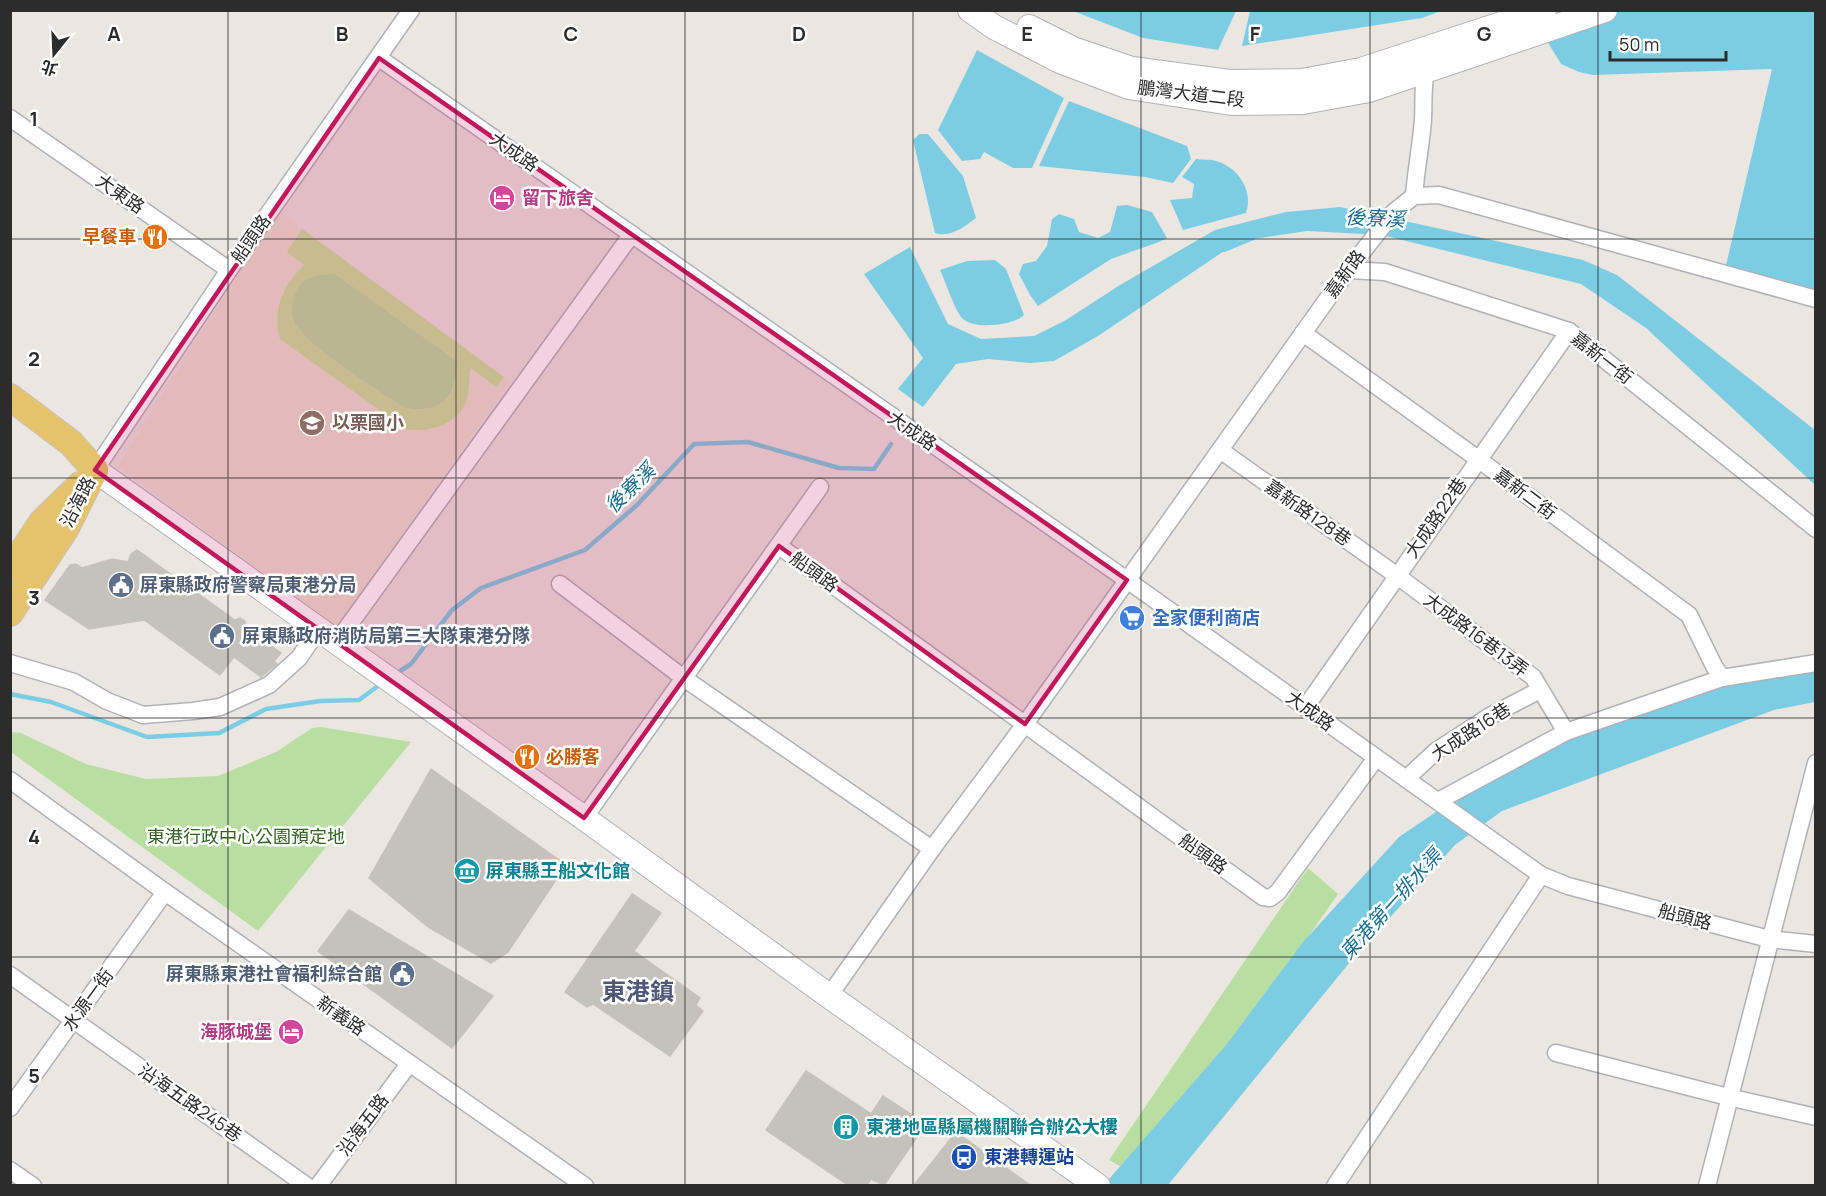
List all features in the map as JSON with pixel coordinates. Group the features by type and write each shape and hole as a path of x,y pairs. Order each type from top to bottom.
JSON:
{"main road":[{"path":"10,397 71,443 95,470"},
{"path":"10,418 63,458 95,470"},
{"name":"沿海路","path":"10,570 42,522 95,470"},
{"name":"沿海路","path":"10,613 66,528 95,470"}],"street":[{"name":"船頭路","path":"95,470 229,270 411,10"},
{"name":"鵬灣大道二段","path":"970,10 994,27 1060,61 1129,87 1231,103 1303,102 1369,90 1605,10"},
{"name":"鵬灣大道二段","path":"998,10 1073,49 1132,69 1229,82 1302,81 1362,70 1544,10"},
{"path":"1433,48 1425,72 1423,123 1414,196 1439,195 1815,299"},
{"name":"大成路","path":"379,57 1127,580 1441,804"},
{"name":"大東路","path":"10,118 229,270"},
{"name":"嘉新路","path":"1127,580 1353,263 1394,212 1414,196"},
{"path":"10,663 74,682 107,701 143,715 193,711 220,706 269,685 327,636 632,234"},
{"name":"嘉新一街","path":"1353,263 1569,330 1815,529"},
{"name":"大成路22巷","path":"1305,708 1569,330"},
{"name":"嘉新二街","path":"1303,333 1689,615 1722,678"},
{"name":"嘉新路128巷","path":"1220,450 1396,575"},
{"path":"95,470 584,818 829,996 1072,1178 1098,1185"},
{"name":"船頭路","path":"584,818 686,679 820,487"},
{"name":"船頭路","path":"779,546 1263,897 1270,898 1278,892 1376,758"},
{"name":"大成路16巷13弄","path":"1396,575 1533,678 1566,732"},
{"path":"829,996 932,849 1025,724 1127,580"},
{"path":"560,584 686,679 932,849"},
{"path":"1441,804 1566,732 1722,678 1815,663"},
{"name":"大成路16巷","path":"1406,779 1436,751 1490,716 1540,690"},
{"path":"1707,1185 1815,763"},
{"name":"新義路","path":"10,780 409,1064 585,1185"},
{"name":"船頭路","path":"1441,804 1541,875 1568,886 1769,939 1815,944"},
{"path":"1335,1185 1541,875"},
{"name":"水源一街","path":"10,1108 165,892"},
{"name":"沿海五路245巷","path":"10,975 308,1185"},
{"path":"1556,1053 1815,1117"},
{"name":"沿海五路","path":"318,1185 409,1064"},
{"path":"10,1170 33,1185"}],"highlighted area":[{"path":"379,58 1127,580 1025,724 779,546 584,818 95,470"}],"shaded area":[{"name":"以栗國小","path":"278,211 510,381 337,627 118,466"}],"green space":[{"path":"302,229 504,377 497,387 470,368 466,402 454,419 431,429 406,429 280,339 277,318 281,299 290,281 304,265 287,252","holes":["334,273 457,361 454,385 445,401 429,408 405,408 325,353 299,329 292,313 297,289 305,280"]},
{"path":"334,273 457,361 454,385 445,401 429,408 405,408 325,353 299,329 293,319 292,310 297,289 310,277"},
{"name":"東港行政中心公園預定地","path":"321,727 411,742 258,931 11,752 11,732 21,733 86,764 146,779 218,776 276,752 312,728"},
{"path":"1308,868 1338,894 1222,1060 1123,1168 1109,1160"}],"water":[{"path":"1250,10 1441,11 1422,18 1242,46"},
{"path":"1073,11 1236,11 1218,50 1143,38"},
{"path":"1602,11 1815,11 1815,299 1724,274 1772,69 1593,75 1561,64 1542,33"},
{"path":"977,50 1064,98 1032,168 1013,168 984,152 980,159 962,161 938,130"},
{"path":"1069,101 1187,146 1191,159 1173,183 1145,177 1039,166"},
{"path":"919,134 928,134 963,176 976,218 951,233 935,233 913,140"},
{"path":"1196,159 1216,161 1237,174 1248,196 1246,213 1183,230 1170,200 1192,198 1194,184 1182,177"},
{"path":"1127,205 1152,212 1167,238 1111,259 1038,306 1019,274 1023,264 1036,261 1047,246 1052,219 1059,214 1074,219 1079,232 1098,238 1110,232 1117,206"},
{"path":"1340,207 1583,260 1617,275 1815,430 1815,485 1646,328 1581,284 1382,235 1307,231 1239,241 1098,336 1054,361 1030,363 988,359 956,364 923,407 898,389 923,358 864,274 910,247 948,324 981,339 1034,336 1066,320 1120,285 1215,230 1286,212"},
{"path":"995,260 1006,269 1024,315 1019,319 1002,324 984,325 967,322 956,309 940,270 967,261"},
{"name":"東港第一排水渠","path":"1815,665 1815,702 1774,710 1502,811 1455,845 1350,962 1168,1185 1103,1186 1227,1044 1303,942 1399,837 1464,793 1574,736 1773,671"}],"building":[{"name":"屏東縣政府警察局東港分局","path":"137,550 235,620 240,618 245,621 245,627 281,653 274,661 277,664 261,677 234,657 220,675 144,620 89,629 45,600 70,565 76,564 82,568 112,559 128,562 131,554"},
{"name":"屏東縣王船文化館","path":"431,769 566,865 508,952 491,963 428,927 369,878"},
{"path":"632,894 661,913 634,951 700,998 696,1005 703,1011 670,1056 593,1004 587,1007 565,992"},
{"name":"屏東縣東港社會福利綜合館","path":"349,910 493,996 452,1048 318,951"},
{"name":"東港地區縣屬機關聯合辦公大樓","path":"806,1071 871,1114 883,1096 926,1124 884,1185 871,1179 867,1185 848,1185 766,1130"},
{"name":"東港轉運站","path":"956,1132 1030,1185 914,1185"}],"waterway":[{"name":"後寮溪","path":"1224,250 1253,238"},
{"name":"後寮溪","path":"394,675 411,664 452,610 481,588 585,550 637,505 694,444 748,442 839,468 874,469 891,444"},
{"path":"10,694 51,702 147,737 219,733 266,709 320,701 359,700 382,683"}],"place":[{"name":"留下旅舍","path":"502,198"},
{"name":"早餐車","path":"155,237"},
{"name":"以栗國小","path":"312,423"},
{"name":"屏東縣政府警察局東港分局","path":"121,585"},
{"name":"全家便利商店","path":"1132,618"},
{"name":"屏東縣政府消防局第三大隊東港分隊","path":"222,636"},
{"name":"必勝客","path":"527,757"},
{"name":"屏東縣王船文化館","path":"467,871"},
{"name":"屏東縣東港社會福利綜合館","path":"402,974"},
{"name":"海豚城堡","path":"291,1032"},
{"name":"東港地區縣屬機關聯合辦公大樓","path":"846,1127"},
{"name":"東港轉運站","path":"964,1157"}],"district":[{"name":"東港鎮","path":"638,992"}]}
